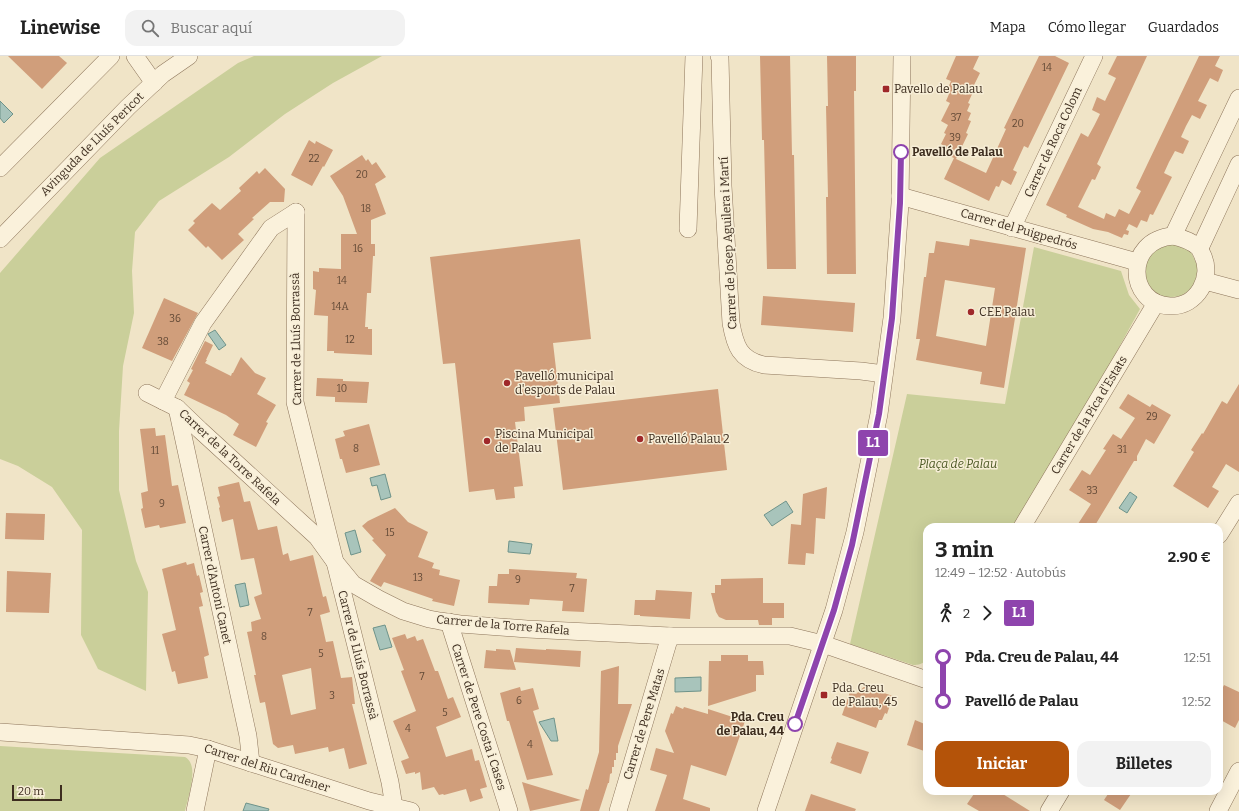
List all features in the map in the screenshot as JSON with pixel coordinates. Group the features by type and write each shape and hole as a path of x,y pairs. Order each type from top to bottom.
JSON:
{"street":[{"path":"0,168 112,56"},
{"path":"135,56 154,83"},
{"name":"Avinguda de Lluís Pericot","path":"0,239 128,107 163,74 189,56"},
{"path":"688,229 694,56"},
{"name":"Carrer de Josep Aguilera i Martí","path":"719,56 725,233 731,323 737,346 747,358 754,363 764,365 861,371 884,374"},
{"path":"766,811 834,610 855,532 879,414 892,318 900,196 902,56"},
{"name":"Carrer de Roca Colom","path":"1012,228 1094,56"},
{"path":"1173,236 1239,98"},
{"path":"1200,248 1239,164"},
{"name":"Carrer del Puigpedrós","path":"900,196 1138,262"},
{"name":"Carrer de Lluís Borrassà","path":"170,405 196,336 207,317 271,228 296,212 295,402 390,782 394,807"},
{"path":"1173,236 1186,239 1200,248 1206,263 1206,275 1205,281 1198,294 1186,303 1171,306 1156,303 1144,293 1137,278 1138,262 1144,250 1154,241 1173,236"},
{"path":"1205,281 1239,290"},
{"name":"Carrer de la Pica d'Estats","path":"1024,523 1156,303"},
{"name":"Carrer de la Torre Rafela","path":"147,393 170,405 200,430 317,537 353,584 378,599 403,611 429,620 527,629 670,636 790,636 823,644 923,679"},
{"name":"Carrer d'Antoni Canet","path":"170,405 248,736 251,763"},
{"path":"1223,529 1239,503"},
{"name":"Carrer de Pere Costa i Cases","path":"449,622 509,811"},
{"name":"Carrer de Pere Matas","path":"618,811 670,636"},
{"name":"Carrer del Riu Cardener","path":"0,732 189,745 208,748 368,806 394,807 411,811"},
{"path":"195,811 208,748"},
{"path":"1218,811 1239,772"},
{"path":"1049,811 1059,795"}],"green space":[{"path":"254,56 382,56 333,83 285,114 229,157 159,201 135,232 132,271 134,313 123,366 119,431 119,490 136,561 148,592 146,691 98,669 81,635 82,530 52,487 18,466 0,459 0,273 100,158 238,63"},
{"path":"1175,244 1182,246 1191,252 1198,271 1195,286 1181,296 1164,298 1150,289 1145,279 1145,263 1151,253 1159,247"},
{"name":"Plaça de Palau","path":"1034,247 1121,271 1129,295 1140,309 1077,424 1015,523 923,523 923,662 913,665 850,644 907,394 1005,404"},
{"path":"0,746 185,757 192,767 192,782 185,811 0,811"}],"water":[{"path":"0,101 13,114 4,123 0,118"},
{"path":"215,330 226,345 219,350 208,334"},
{"path":"385,474 391,497 381,500 377,485 372,486 370,478"},
{"path":"1130,492 1137,497 1127,513 1119,508"},
{"path":"786,501 793,512 772,526 764,515"},
{"path":"355,530 361,552 351,555 345,533"},
{"path":"509,541 532,544 530,554 508,552"},
{"path":"245,583 249,605 240,607 235,585"},
{"path":"385,625 392,647 380,650 373,628"},
{"path":"701,677 701,691 675,692 675,678"},
{"path":"554,718 558,741 551,741 539,722"},
{"path":"246,803 269,809 268,811 243,811"}],"building":[{"path":"8,56 59,56 67,63 42,89"},
{"path":"760,56 790,56 792,155 794,155 796,269 767,269 764,140 762,140"},
{"path":"827,56 856,56 856,91 854,91 856,274 827,274"},
{"path":"956,56 979,56 973,69 980,73 973,87 973,92 968,103 970,104 967,111 971,113 968,120 971,121 966,133 968,134 956,159 986,173 1006,129 1004,128 1039,56 1055,56 1069,63 1028,148 1024,146 1013,170 1017,172 1011,185 1002,180 999,187 996,186 989,201 944,179 954,158 943,153 946,147 941,144 946,134 944,133 948,125 941,121 950,103 946,101 949,94 946,93 951,81 946,79"},
{"path":"1117,56 1147,56 1097,164 1101,167 1095,180 1092,179 1078,207 1104,219 1106,213 1115,217 1119,209 1129,214 1141,191 1136,188 1199,56 1220,56 1215,66 1223,70 1218,82 1210,78 1198,101 1207,105 1200,119 1192,115 1186,126 1181,137 1189,141 1183,154 1175,151 1169,162 1164,173 1172,177 1153,215 1150,214 1147,222 1141,220 1137,228 1129,224 1126,230 1129,231 1128,235 1124,234 1122,238 1108,232 1093,229 1066,217 1067,215 1046,205 1081,133 1088,137 1100,114 1092,110 1097,97 1105,101 1116,78 1108,74"},
{"path":"309,140 315,144 316,141 333,150 312,186 291,175"},
{"path":"362,155 366,161 368,159 372,165 376,162 386,177 375,184 386,214 371,220 371,244 375,244 375,256 373,256 371,293 367,293 365,327 372,329 372,355 334,353 334,351 327,351 328,316 314,315 316,290 313,289 313,271 319,272 319,268 341,269 341,234 357,234 343,196 330,176"},
{"path":"265,168 285,189 284,202 270,202 252,218 254,219 238,234 244,240 222,260 208,246 206,248 188,230 195,223 193,221 212,203 220,210 241,191 239,188 257,171 259,174"},
{"name":"Pavelló municipal d'esports de Palau","path":"580,239 591,339 553,343 560,403 524,407 525,421 515,422 523,486 514,487 515,498 496,500 494,489 469,492 455,363 443,364 430,257"},
{"path":"970,239 1026,248 1004,388 980,384 982,372 916,360 920,339 916,339 924,277 926,277 929,253 934,253 936,241 969,246","holes":["945,280 995,288 986,346 936,336"]},
{"path":"763,296 855,303 853,332 761,325"},
{"path":"164,298 198,313 172,361 142,348"},
{"path":"205,341 213,345 205,363 231,376 241,357 255,373 266,378 257,394 276,405 266,422 268,423 256,447 233,435 239,424 226,415 184,395 190,383 187,381 193,370 191,369"},
{"path":"317,378 369,382 367,403 335,402 335,397 316,396"},
{"path":"1239,384 1239,472 1226,464 1212,487 1219,491 1208,508 1173,486 1194,452 1191,450 1202,433 1203,434 1222,401 1227,404"},
{"name":"Pavelló Palau 2","path":"718,389 727,470 563,490 553,408"},
{"path":"1128,394 1150,407 1152,404 1171,415 1154,444 1146,439 1137,456 1137,461 1134,461 1096,523 1079,523 1091,504 1069,490 1082,470 1090,475 1106,450 1103,449 1113,434 1121,439 1135,418 1119,408"},
{"path":"369,424 380,465 346,473 342,459 340,459 335,439 345,436 343,431"},
{"path":"155,428 156,436 165,435 172,486 178,485 186,523 160,528 159,525 145,528 141,509 143,508 141,493 148,491 140,429"},
{"path":"239,482 244,502 250,501 258,530 277,526 283,555 288,553 290,561 313,555 323,597 326,596 330,612 320,615 326,642 333,641 341,678 352,677 355,704 352,704 367,764 349,769 344,748 329,752 328,747 295,754 293,745 278,748 273,744 265,702 260,703 247,632 252,631 251,622 261,619 254,597 262,594 254,558 241,560 233,519 222,522 217,497 220,496 218,487","holes":["311,668 316,709 291,715 282,675"]},
{"path":"827,487 825,519 816,518 814,554 806,553 805,565 788,564 791,524 801,525 803,494"},
{"path":"395,508 408,522 428,532 418,557 434,563 432,568 440,570 439,575 460,580 454,606 432,601 433,599 384,582 381,587 370,581 386,555 372,540 374,539 362,526 368,521"},
{"path":"6,513 45,514 44,540 5,539"},
{"path":"186,562 187,565 194,563 197,576 199,575 203,592 200,593 203,606 199,607 209,655 204,657 208,678 178,684 175,671 172,672 162,634 176,630 162,569"},
{"path":"509,569 577,573 576,578 587,579 584,612 562,611 563,601 530,599 529,605 488,603 489,586 497,586 498,574 509,574"},
{"path":"7,571 51,573 49,613 6,612"},
{"path":"763,578 763,603 784,603 784,618 772,618 772,625 759,625 758,620 726,620 719,617 716,612 711,593 715,593 715,585 721,585 721,579"},
{"path":"656,590 692,592 690,619 634,615 635,600 655,600"},
{"path":"405,634 407,639 415,636 417,641 423,639 435,671 438,671 448,699 453,697 461,717 436,727 446,757 472,749 475,761 479,760 487,787 480,789 483,798 470,802 466,789 444,795 439,795 434,787 422,790 420,772 415,774 415,772 406,774 401,761 409,758 393,721 416,711 401,671 404,670 392,638"},
{"path":"516,648 581,651 580,667 514,662"},
{"path":"496,649 510,650 516,670 484,668 486,650 496,651"},
{"path":"721,655 748,655 748,661 763,661 764,675 756,675 756,691 708,706 709,661 721,661"},
{"path":"619,666 618,704 632,704 618,746 618,753 616,753 616,760 614,760 614,767 612,767 612,773 610,774 609,783 599,811 580,811 599,752 601,671"},
{"path":"866,685 881,689 881,692 893,696 887,714 885,713 882,720 879,720 876,728 842,715 850,692 856,694"},
{"path":"1224,685 1239,692 1239,720 1235,728 1223,721"},
{"path":"520,687 521,691 533,688 539,709 533,711 553,775 527,780 509,721 507,721 500,693"},
{"path":"676,706 683,709 684,707 708,714 708,709 745,721 726,776 691,765 683,799 710,808 710,811 655,811 667,775 650,770 656,748 674,753 665,731 671,713 673,714"},
{"path":"915,720 923,723 923,751 907,745"},
{"path":"837,742 869,752 861,774 830,763"},
{"path":"522,782 581,800 530,811"},
{"path":"811,794 856,809 855,811 805,811"},
{"path":"973,795 1004,795 1030,811 979,811 967,804"},
{"path":"1107,795 1130,795 1120,810 1104,800"}],"bus line":[{"name":"L1","path":"795,724 834,610 852,545 879,414 892,318 900,203 901,152"}],"place":[{"name":"Pavello de Palau","path":"886,89"},
{"name":"Pavelló de Palau","path":"901,152"},
{"name":"CEE Palau","path":"971,312"},
{"name":"Pavelló municipal d'esports de Palau","path":"507,383"},
{"name":"Pavelló Palau 2","path":"640,439"},
{"name":"Piscina Municipal de Palau","path":"487,441"},
{"name":"Pda. Creu de Palau, 45","path":"824,695"},
{"name":"Pda. Creu de Palau, 44","path":"795,724"}]}
